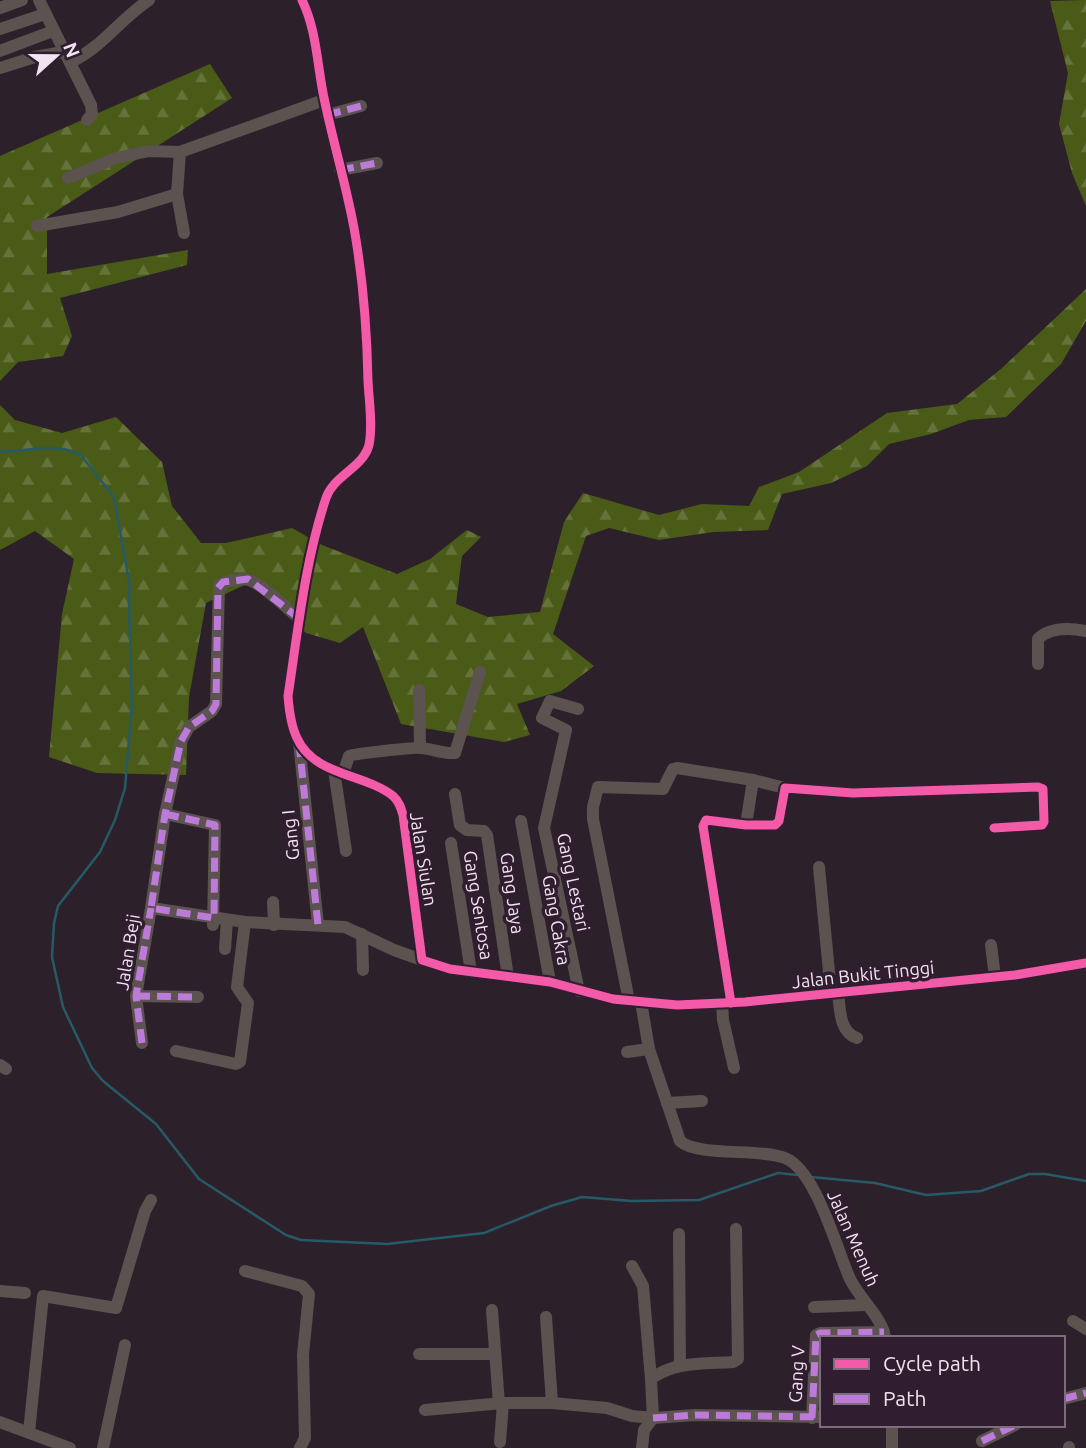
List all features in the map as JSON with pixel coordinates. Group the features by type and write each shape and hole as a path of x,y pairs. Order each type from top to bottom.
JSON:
{"street":[{"path":"0,8 22,0"},
{"path":"39,0 91,105 92,114 87,121"},
{"path":"0,68 35,57 67,57 99,46 149,0"},
{"path":"299,742 288,696 315,537 332,485 361,459 369,443 370,432 368,367 358,251 327,115 315,38 302,0"},
{"path":"0,29 45,14"},
{"path":"0,51 53,32"},
{"path":"68,178 116,158 149,151 180,152 324,100"},
{"path":"327,115 361,106"},
{"path":"180,152 177,194 184,233"},
{"path":"340,170 377,163"},
{"path":"37,226 118,212 177,194"},
{"name":"Jalan Beji","path":"142,1044 136,996 165,814 181,741 189,727 212,711 216,704 219,585 244,579 253,581 300,620"},
{"path":"1038,664 1038,639 1044,634 1069,628 1086,631"},
{"path":"346,851 338,772 350,754 420,747 450,754 457,752 480,672"},
{"path":"419,690 420,747"},
{"name":"Gang Lestari","path":"578,709 550,701 542,718 566,730 544,828 579,991"},
{"name":"Jalan Siulan","path":"299,742 316,760 392,795 400,807 422,960"},
{"name":"Gang I","path":"299,742 318,925"},
{"name":"Jalan Menuh","path":"753,780 677,768 673,769 663,789 603,786 596,789 593,819 635,1001 680,1141 686,1145 787,1159 809,1182 840,1248 850,1279 883,1327 885,1335"},
{"path":"746,825 753,780 785,788 853,793 1042,789 1042,825 994,828"},
{"path":"734,1068 703,823 708,820 746,825 778,824 785,788"},
{"name":"Gang Jaya","path":"455,794 460,825 467,830 484,831 487,835 508,977"},
{"path":"165,814 215,825 218,921 225,949"},
{"name":"Gang Cakra","path":"521,821 550,982"},
{"name":"Gang Sentosa","path":"452,844 471,972"},
{"path":"819,867 835,992 845,1029 857,1038"},
{"path":"273,902 274,925"},
{"path":"151,908 218,921 345,927 394,950 443,968 550,982 579,991 635,1001"},
{"path":"176,1051 236,1064 240,1062 248,1003 237,987 245,922"},
{"path":"362,934 363,971"},
{"path":"991,946 995,977"},
{"name":"Jalan Bukit Tinggi","path":"635,1001 677,1006 726,1003 995,977 1086,963"},
{"path":"136,996 198,997"},
{"path":"627,1052 649,1049"},
{"path":"667,1103 702,1101"},
{"path":"29,1432 43,1296 116,1308 151,1200"},
{"path":"651,1379 666,1368 737,1361 736,1228"},
{"path":"678,1234 680,1366"},
{"path":"632,1266 642,1286 651,1379 653,1418 644,1430 642,1448"},
{"path":"245,1271 303,1286 309,1294 303,1355 305,1438 300,1448"},
{"path":"0,1291 25,1293"},
{"path":"814,1307 866,1305"},
{"path":"492,1310 501,1403 500,1442"},
{"path":"546,1317 552,1403"},
{"path":"1073,1321 1086,1329"},
{"name":"Gang V","path":"817,1418 817,1333 885,1335"},
{"path":"103,1448 125,1345"},
{"path":"419,1354 495,1354"},
{"path":"1065,1398 1086,1393"},
{"path":"425,1410 501,1403 552,1403 607,1408 632,1416 653,1418 695,1415 817,1418"},
{"path":"0,1422 70,1448"},
{"path":"891,1427 892,1448"},
{"path":"981,1427 982,1445 1012,1427"}],"green space":[{"path":"1086,0 1086,206 1072,173 1059,124 1068,73 1050,1"},
{"path":"210,64 232,98 47,217 47,274 188,250 187,265 60,298 72,336 63,356 18,362 0,381 0,156"},
{"path":"1086,289 1086,321 1061,364 1006,417 969,420 931,434 889,444 867,466 831,483 782,494 768,530 713,532 659,540 609,528 586,536 553,634 594,666 561,691 517,704 530,735 504,742 401,724 363,627 340,643 306,633 253,581 206,603 189,697 186,775 97,773 49,757 62,614 74,559 35,531 0,550 0,405 15,420 62,433 116,417 162,462 172,506 201,543 226,543 292,528 322,545 397,574 430,559 467,530 481,537 462,556 456,604 488,617 540,612 564,522 583,493 659,515 702,504 749,506 759,487 799,472 887,413 957,404 1001,369"}],"waterway":[{"path":"0,452 45,448 64,449 80,454 114,497 130,587 132,705 125,788 115,820 100,852 58,906 52,957 63,1007 92,1068 103,1081 156,1124 199,1179 286,1235 301,1240 387,1244 484,1233 551,1206 582,1197 632,1201 699,1200 778,1173 797,1175"},
{"path":"811,1177 875,1183 926,1195 981,1191 1029,1174 1086,1181"}],"marked path":[{"path":"327,115 361,106"},
{"path":"340,170 377,163"},
{"path":"165,814 215,825 214,918 151,908 165,814 181,741 189,727 212,711 216,704 218,588 223,582 248,579 300,619"},
{"path":"299,743 318,925"},
{"path":"142,1043 136,996 151,908"},
{"path":"136,996 198,997"},
{"path":"812,1418 816,1335 884,1332"},
{"path":"1065,1398 1086,1393"},
{"path":"653,1418 695,1415 820,1417"},
{"path":"982,1441 1011,1427"}],"cycle path":[{"path":"302,0 314,36 324,98 357,247 366,323 371,429 366,453 335,483 326,498 303,596 288,696 289,706 297,738 315,760 382,789 398,802 403,815 422,960 450,969 550,982 613,999 677,1005 745,1002 1015,975 1086,963"},
{"path":"731,1003 703,826 706,820 775,825 779,821 785,788 853,793 1038,787 1043,789 1042,825 994,828"}]}
